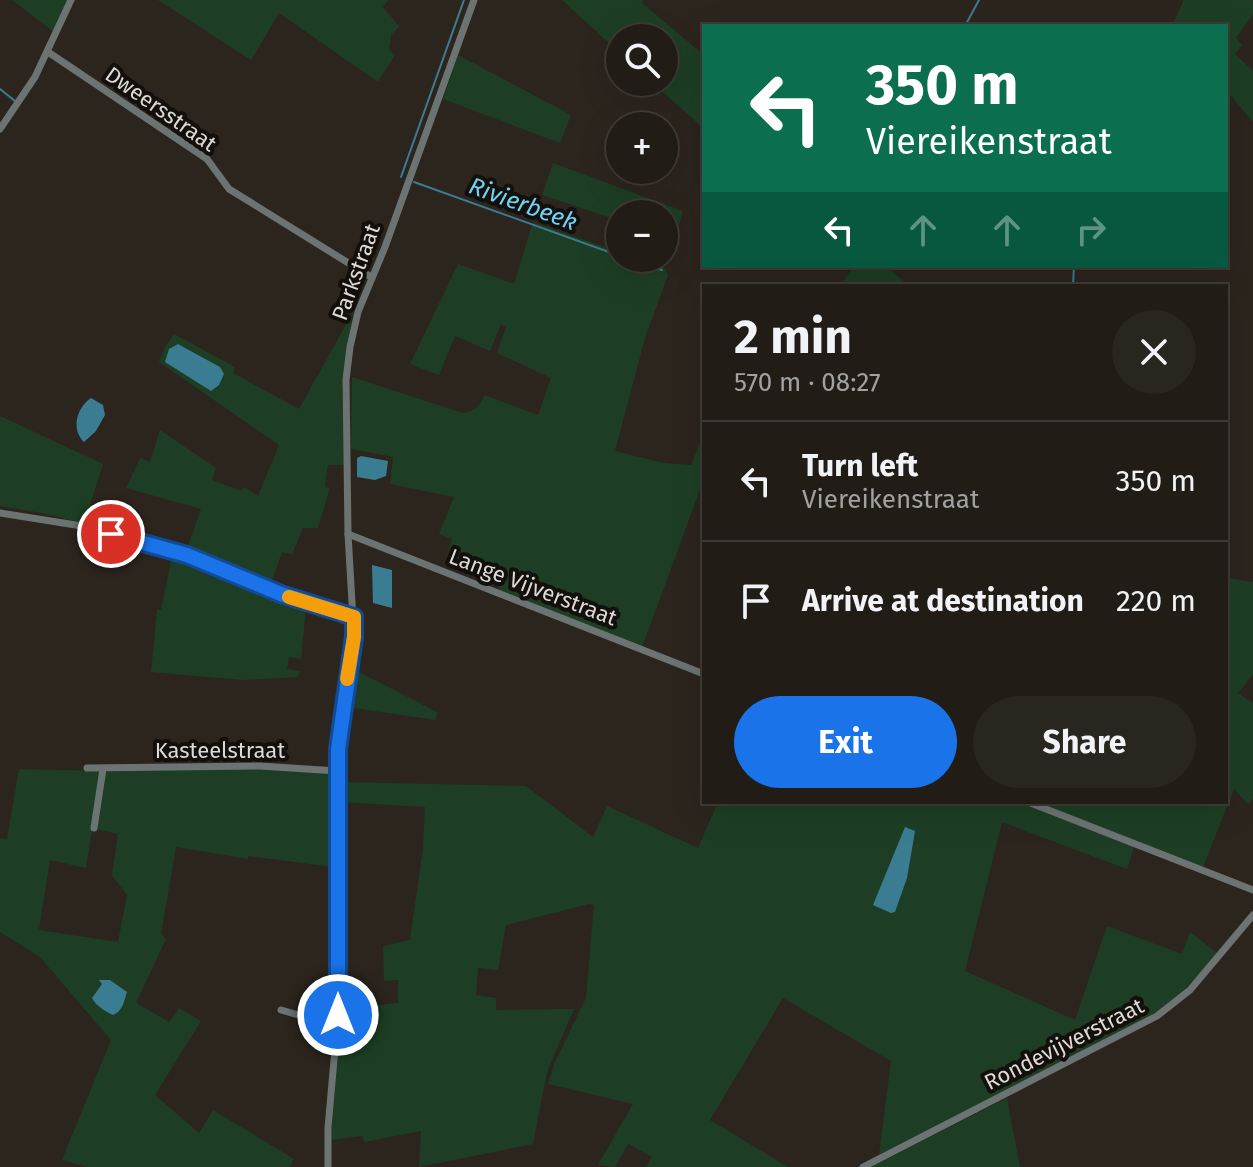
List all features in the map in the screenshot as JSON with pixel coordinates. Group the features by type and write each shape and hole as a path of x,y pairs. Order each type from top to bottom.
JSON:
{"street":[{"path":"0,129 35,77 71,0"},
{"name":"Parkstraat","path":"354,617 348,534 346,380 358,312 385,247 474,0"},
{"name":"Dweersstraat","path":"48,52 207,159 229,189 371,277"},
{"path":"0,513 82,526 187,555 281,594 354,617 337,771 337,1026 328,1128 328,1167"},
{"name":"Lange Vijverstraat","path":"348,534 702,673"},
{"name":"Kasteelstraat","path":"87,768 246,765 337,771"},
{"path":"94,828 103,769"},
{"path":"1033,804 1253,890"},
{"name":"Rondevijverstraat","path":"863,1167 1157,1016 1190,990 1253,915"},
{"path":"281,1010 337,1026"}],"green space":[{"path":"12,0 68,0 54,32"},
{"path":"158,0 388,0 383,7 399,26 391,35 389,50 395,55 378,82 279,13 251,60"},
{"path":"562,0 643,0 642,3 667,24 606,24 606,40"},
{"path":"1184,0 1253,0 1253,14 1236,38 1242,45 1235,54 1253,71 1253,122 1228,92 1228,24 1173,24"},
{"path":"678,33 702,53 702,127 667,96 678,96"},
{"path":"458,55 571,115 560,143 443,99"},
{"path":"553,163 653,200 606,200 606,216 542,195"},
{"path":"678,209 683,211 678,228"},
{"path":"533,222 606,247 606,272 667,272 645,338 615,451 663,463 691,465 702,439 702,484 642,647 498,589 502,577 447,556 452,539 439,534 454,497 390,484 393,457 351,449 352,377 463,413 477,407 485,395 538,415 551,378 497,353 506,327 501,324 490,351 455,336 439,375 410,364 458,264 514,284"},
{"path":"853,268 888,268 907,284 841,284"},
{"path":"353,312 342,388 344,465 328,465 325,487 330,488 318,528 303,528 292,554 282,552 272,581 268,584 186,551 201,509 126,488 140,458 150,462 160,430 216,468 212,480 241,491 244,487 258,496 279,445 159,362 174,334 235,367 233,373 299,409","holes":["183,346 220,367 224,374 219,385"]},
{"path":"0,416 103,464 85,521 82,523 0,506"},
{"path":"172,556 306,608 301,659 289,657 287,669 300,671 298,677 243,680 151,672 157,610 161,610"},
{"path":"1228,578 1253,582 1253,674 1238,693 1253,703 1253,799 1248,804 1234,789 1203,867 1042,804 1228,804"},
{"path":"353,669 437,712 436,720 347,707"},
{"path":"255,768 330,774 333,777 333,867 248,856 248,859 176,847 161,934 166,939 136,1003 169,1022 179,1008 201,1021 155,1095 199,1133 213,1110 294,1159 290,1167 87,1167 62,1160 111,1040 40,957 0,932 0,838 7,839 19,769 101,771 86,868 50,860 39,930 118,942 127,895 112,875 118,834 96,829 105,773"},
{"path":"341,782 526,786 593,837 607,806 698,848 717,804 1026,804 1134,847 1127,869 1002,822 965,971 1075,1020 1107,926 1182,954 1190,932 1217,953 1180,994 1134,1026 879,1155 891,1061 783,998 710,1120 788,1167 647,1167 652,1157 628,1144 615,1167 598,1165 633,1104 548,1084 554,1064 586,998 594,905 506,925 498,970 478,968 476,995 496,998 496,1010 574,1009 547,1072 533,1144 419,1167 421,1131 364,1142 362,1136 331,1140 342,1008 398,1003 398,980 384,981 383,946 410,940 423,848 425,807 341,802"},
{"path":"1007,1098 1020,1167 871,1167"}],"water":[{"path":"178,344 220,367 224,374 219,385 211,391 165,362 169,349"},
{"path":"91,398 103,405 105,415 96,431 84,442 78,431 77,419 82,407"},
{"path":"357,458 388,461 386,476 375,480 357,477"},
{"path":"372,565 392,570 392,608 373,603"},
{"path":"905,827 915,831 907,878 895,912 891,913 873,905"},
{"path":"99,980 110,980 127,992 121,1008 113,1015 98,1006 92,998 102,984"}],"waterway":[{"name":"Rivierbeek","path":"401,177 464,0"},
{"name":"Rivierbeek","path":"966,24 979,0"},
{"path":"0,89 15,101"},
{"name":"Rivierbeek","path":"414,182 606,251"},
{"path":"1073,284 1074,268"}],"slow traffic":[{"path":"289,597 354,617 347,679"}],"route":[{"path":"111,534 187,555 281,594 354,617 354,637 338,749 338,1015"}]}
